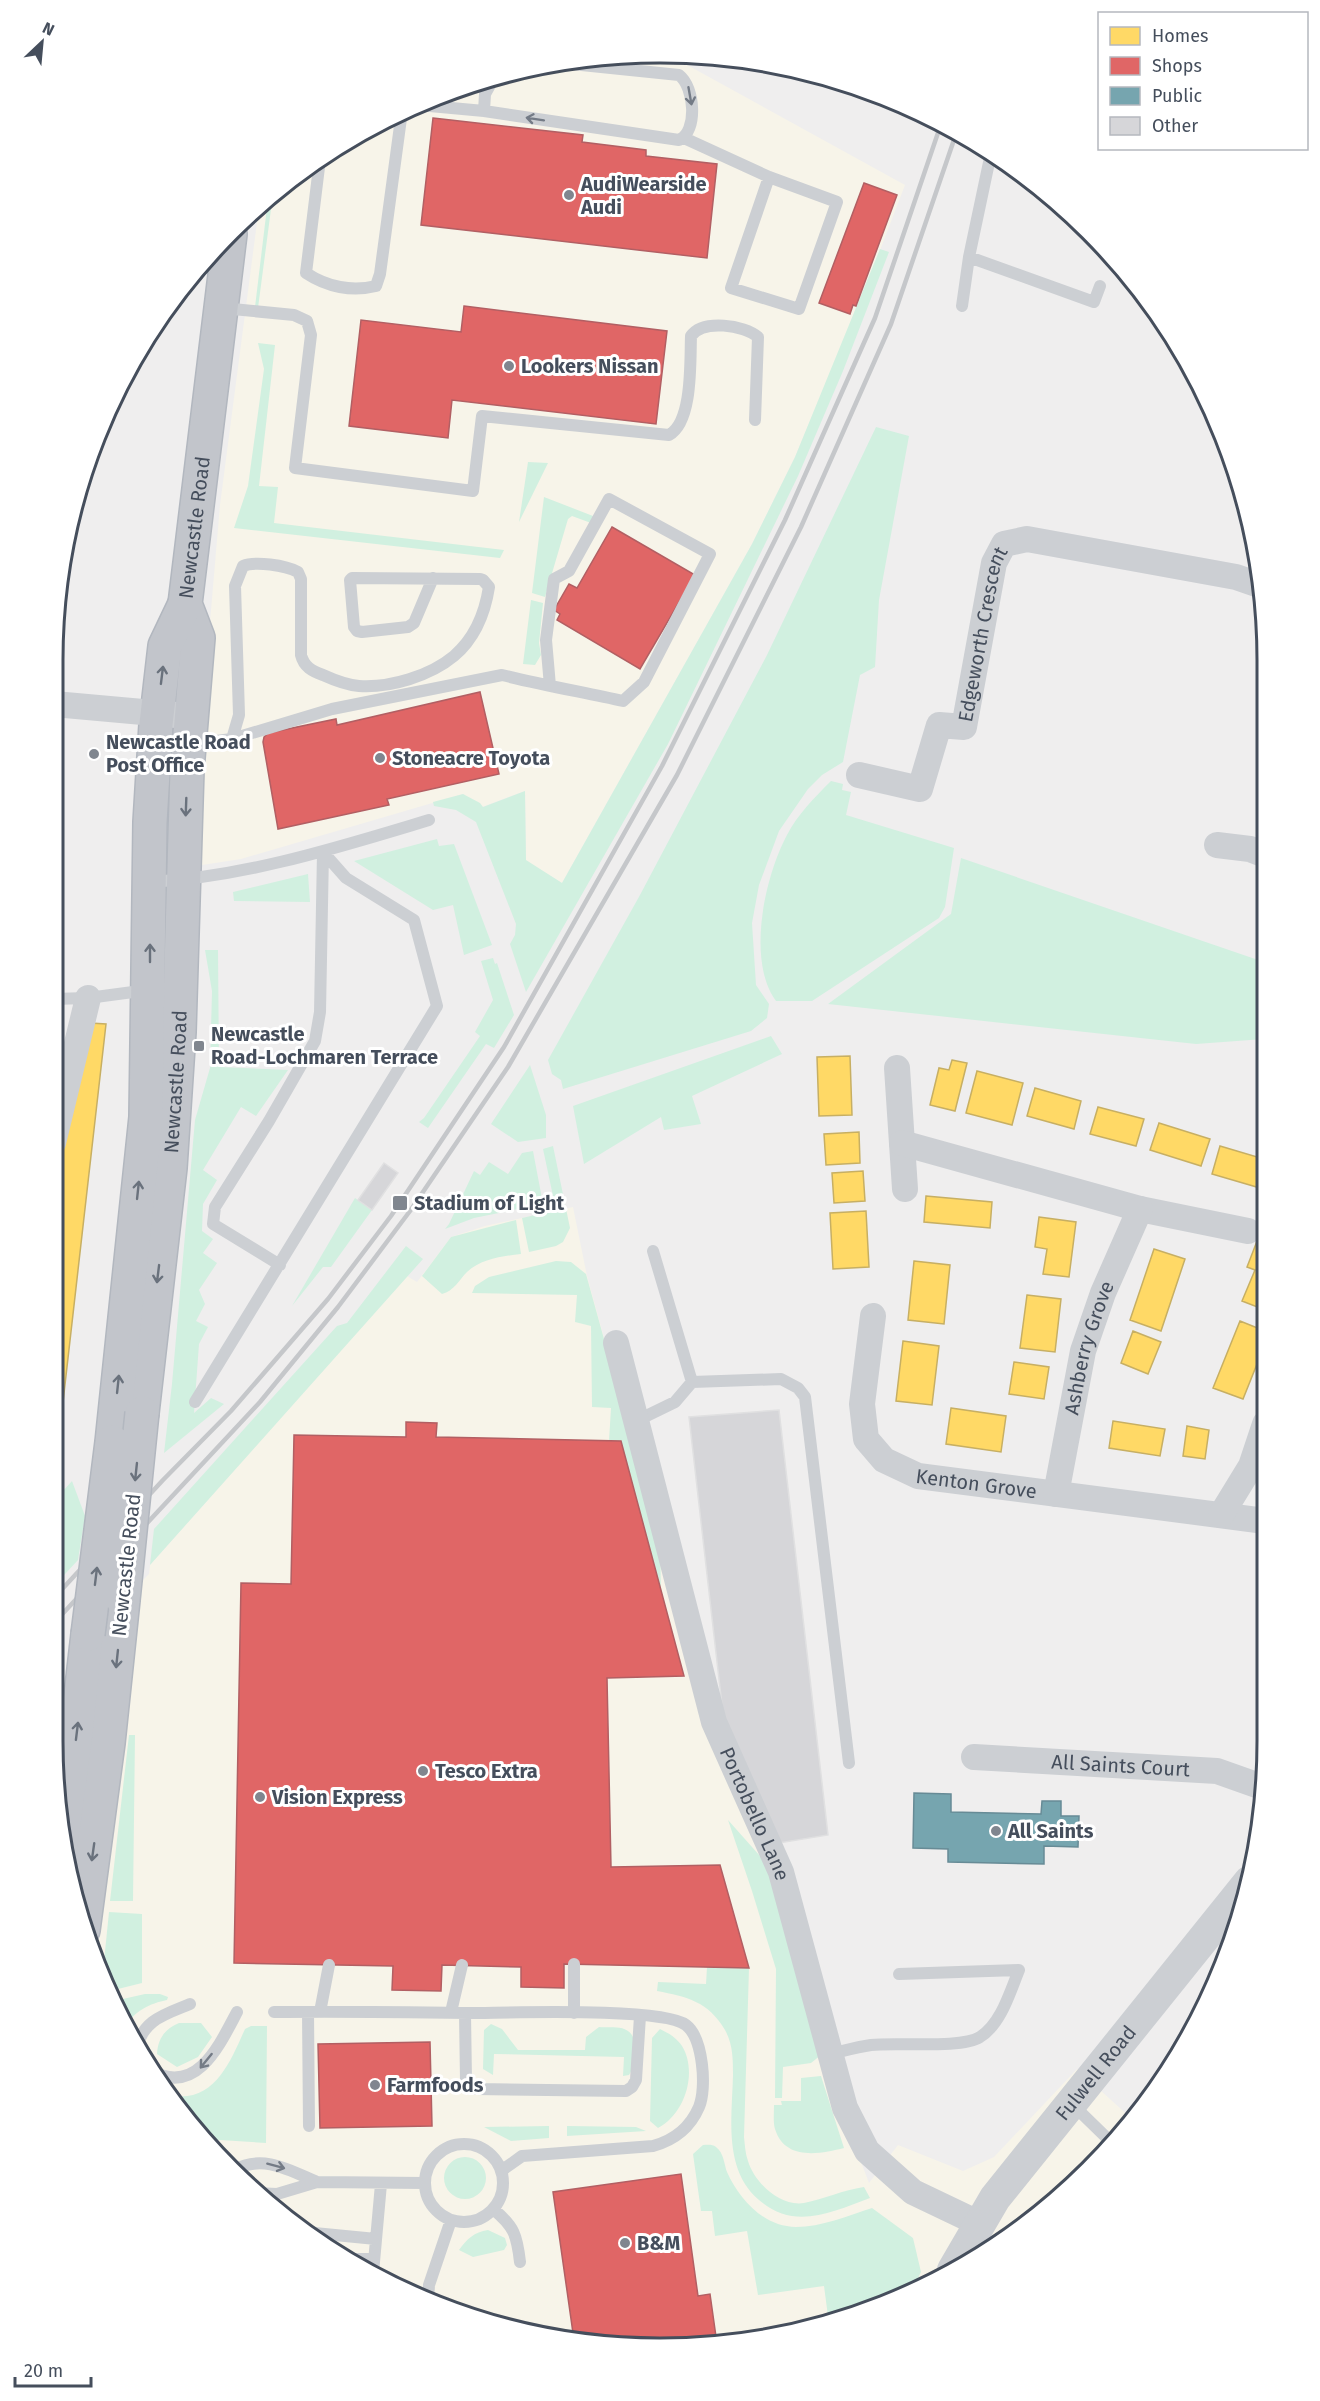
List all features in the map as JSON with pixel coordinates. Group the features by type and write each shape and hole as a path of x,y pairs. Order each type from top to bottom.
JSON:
{"highway":[{"name":"Newcastle Road","path":"86,1906 108,1743 170,1168 180,1032 184,880 165,646 185,604 228,248"},
{"path":"67,1813 112,1442 146,1117 150,822 173,735"}],"street":[{"name":"Edgeworth Crescent","path":"859,775 920,789 939,725 964,727 994,563 1004,544 1027,539 1236,577 1252,583"},
{"path":"63,706 173,735"},
{"path":"1217,845 1257,852"},
{"path":"63,1102 88,998"},
{"path":"897,1068 905,1189"},
{"path":"902,1143 1140,1209 1248,1231"},
{"name":"Ashberry Grove","path":"1056,1494 1083,1351 1103,1293 1140,1209"},
{"name":"Kenton Grove","path":"873,1316 862,1404 866,1439 884,1460 918,1476 1257,1520"},
{"name":"Portobello Lane","path":"616,1343 714,1722 781,1872 845,2108 867,2151 913,2192 980,2224"},
{"path":"1221,1515 1251,1466 1257,1448"},
{"name":"All Saints Court","path":"974,1757 1216,1771 1256,1785"},
{"name":"Fulwell Road","path":"961,2256 995,2198 1236,1898"}],"lane":[{"path":"436,107 484,111 652,137 679,140 684,138 688,132 693,102 687,83 679,75 596,67"},
{"path":"484,111 485,94 488,88"},
{"path":"319,171 306,273 324,283 341,287 364,289 376,286 380,274 400,123"},
{"path":"684,138 769,177 837,202 799,309 730,288 769,177"},
{"path":"962,306 969,257 989,162"},
{"path":"969,257 1094,302 1100,286"},
{"path":"221,308 294,315 307,321 311,335 295,468 473,491 482,416 669,435 680,427 688,395 692,336 696,330 708,327 746,330 758,337 755,420"},
{"path":"173,735 232,739 332,710 502,675 550,686 623,701 644,682 710,554 609,500 569,571 554,579 546,640 550,686"},
{"path":"232,739 239,715 235,586 243,566 251,564 289,568 301,575 301,655 303,662 314,671 356,686 402,681 424,674 453,657 469,640 481,620 489,587 483,579 433,578 352,578 349,582 354,627 357,631 362,632 408,627 416,620 433,578"},
{"path":"150,882 184,880 323,852 429,820"},
{"path":"195,1402 437,1006 414,920 346,878 323,852"},
{"path":"280,1265 213,1224 215,1207 269,1121 315,1041 320,1012 323,852"},
{"path":"63,999 88,998 149,989"},
{"path":"653,1251 692,1383"},
{"path":"636,1421 675,1402 692,1383 781,1378 798,1388 805,1397 849,1762"},
{"path":"574,1964 574,2013"},
{"path":"309,2126 314,2012 329,1965"},
{"path":"451,2012 462,1965"},
{"path":"830,2054 871,2045 958,2043 980,2038 995,2022 1018,1970 899,1974"},
{"path":"141,2035 148,2024 190,2004"},
{"path":"166,2076 184,2077 202,2067 237,2012"},
{"path":"274,2012 574,2013 672,2018 686,2025 693,2035 700,2054 703,2081 700,2105 688,2127 664,2143 653,2146 522,2156 501,2171"},
{"path":"465,2013 466,2081 468,2085 476,2089 626,2091 636,2080 640,2016"},
{"path":"1072,2103 1107,2138"},
{"path":"462,2144 487,2151 501,2171 503,2186 500,2198 493,2209 484,2217 472,2222 451,2220 436,2211 425,2189 425,2183 430,2163 438,2153 449,2146 462,2144"},
{"path":"241,2166 246,2163 274,2164 317,2182"},
{"path":"271,2194 277,2194 317,2182 425,2183"},
{"path":"374,2264 381,2184"},
{"path":"493,2209 510,2223 518,2244 520,2262"},
{"path":"429,2291 451,2220"},
{"path":"324,2234 376,2239"},
{"path":"363,2259 374,2259"}],"shaded area":[{"path":"621,64 685,64 905,185 858,308 795,457 752,544 562,883 526,861 525,791 482,807 463,794 241,859 189,867 220,505 257,219 328,164 362,143 432,108 505,83 544,74"},
{"path":"573,1207 587,1276 719,1755 769,1866 853,2141 869,2183 898,2145 963,2171 994,2157 1077,2069 1126,2114 1109,2135 1054,2190 992,2237 958,2258 888,2293 815,2318 776,2327 699,2337 621,2337 582,2333 505,2318 468,2306 432,2293 361,2258 297,2215 266,2190 211,2135 186,2104 143,2040 108,1969 94,1929 135,1588 149,1574 150,1565 407,1276 417,1282 451,1237 485,1226"}],"green space":[{"path":"271,207 258,308 255,307 267,211"},
{"path":"880,249 889,252 843,371 798,476 668,744 526,992 510,944 515,935 516,924 476,822 456,810 434,806 433,802 463,794 483,807 525,791 526,860 562,883 752,544 795,457"},
{"path":"258,343 275,345 259,486 278,487 274,523 504,550 500,558 234,528 248,486 264,369"},
{"path":"876,427 909,436 879,600 875,667 860,675 843,762 822,775 808,789 779,831 759,885 752,923 756,985 769,1004 767,1018 751,1031 563,1089 561,1080 552,1074 548,1060 640,895 767,655"},
{"path":"528,462 548,463 519,522"},
{"path":"544,497 593,516 591,523 572,516 568,519 545,597 532,593"},
{"path":"531,600 543,603 539,643 541,655 535,665 523,664"},
{"path":"831,781 843,784 842,790 851,792 846,815 954,848 945,907 939,918 812,1001 776,1001 767,984 762,964 760,941 766,895 779,852 791,827"},
{"path":"437,839 439,846 454,844 492,945 464,955 453,905 433,910 354,861"},
{"path":"961,858 1257,960 1257,1040 1196,1044 828,1004 951,914"},
{"path":"308,874 310,902 234,901 233,892"},
{"path":"205,950 218,950 219,1067 288,1070 256,1116 241,1107 203,1170 217,1180 203,1204 202,1231 213,1239 203,1253 217,1263 199,1290 205,1304 196,1321 208,1327 199,1344 194,1413 211,1398 224,1404 164,1453 195,1120 210,1068 212,991"},
{"path":"493,958 495,964 497,963 514,1015 494,1048 486,1044 428,1128 419,1122 480,1036 475,1032 493,1000 481,961"},
{"path":"771,1036 782,1054 692,1096 701,1124 664,1130 661,1117 584,1164 573,1106"},
{"path":"530,1065 546,1115 546,1138 518,1142 491,1124"},
{"path":"553,1146 570,1228 563,1242 556,1246 529,1252 522,1218 556,1210 543,1149"},
{"path":"533,1151 543,1204 474,1218 445,1229 474,1171 480,1175 489,1162 508,1174 522,1153"},
{"path":"355,1198 372,1210 331,1267 323,1267 292,1306"},
{"path":"516,1220 521,1254 500,1257 479,1264 467,1272 453,1288 442,1294 422,1276 451,1237"},
{"path":"406,1246 423,1259 150,1565 154,1529 337,1326 347,1323"},
{"path":"556,1261 571,1262 586,1274 660,1541 661,1592 621,1441 609,1441 611,1408 592,1407 591,1326 575,1322 577,1295 472,1293 475,1286 489,1277"},
{"path":"72,1481 85,1516 78,1560 63,1576 63,1491"},
{"path":"129,1735 135,1735 133,1901 110,1901"},
{"path":"728,1820 769,1866 821,2055 811,2063 783,2067 782,2098 775,2098 776,1969"},
{"path":"109,1912 142,1914 142,1983 118,1989 104,1959"},
{"path":"707,1967 749,1968 744,2137 747,2158 756,2177 777,2197 795,2203 804,2203 864,2187 870,2198 842,2209 799,2217 772,2209 748,2188 740,2174 732,2142 733,2064 728,2035 718,2020 704,2006 687,1998 657,1991 658,1982 706,1984"},
{"path":"145,1994 160,1994 168,1997 167,2000 148,2006 132,2018 122,1999"},
{"path":"179,2023 201,2023 212,2037 198,2057 177,2067 157,2054 163,2035"},
{"path":"491,2024 502,2029 518,2050 585,2050 586,2037 599,2027 623,2028 633,2037 633,2068 629,2075 623,2076 624,2057 494,2054 493,2075 483,2069 484,2030"},
{"path":"251,2026 267,2026 266,2143 216,2140 180,2096 197,2094 218,2078 233,2055 245,2029"},
{"path":"660,2029 675,2038 682,2046 687,2056 689,2080 682,2103 667,2122 658,2128 650,2121 652,2038"},
{"path":"821,2076 844,2148 814,2153 795,2151 780,2139 775,2129 774,2105 782,2105 781,2101 801,2101 801,2078"},
{"path":"549,2126 549,2138 511,2141 484,2127"},
{"path":"567,2126 636,2127 646,2131 567,2136"},
{"path":"703,2145 713,2145 719,2149 727,2172 738,2192 763,2217 784,2226 815,2225 872,2208 913,2238 921,2272 917,2279 888,2293 828,2314 824,2286 758,2295 747,2231 715,2236 712,2211 701,2211 693,2154"},
{"path":"465,2157 480,2163 486,2178 480,2193 465,2199 450,2193 444,2178 450,2163"},
{"path":"488,2230 505,2238 507,2245 504,2250 473,2257 459,2250 471,2237"}],"building: Homes":[{"path":"90,1023 106,1024 63,1402 63,1143"},
{"path":"850,1056 852,1115 819,1116 817,1057"},
{"path":"952,1060 967,1063 955,1111 930,1105 939,1068 949,1070"},
{"path":"977,1071 1023,1083 1012,1125 966,1113"},
{"path":"1035,1088 1081,1101 1074,1129 1027,1116"},
{"path":"1098,1107 1144,1119 1136,1146 1090,1134"},
{"path":"1159,1123 1210,1139 1201,1166 1150,1150"},
{"path":"859,1132 860,1163 826,1165 824,1134"},
{"path":"1220,1146 1257,1157 1257,1187 1212,1174"},
{"path":"863,1171 865,1201 834,1203 832,1173"},
{"path":"926,1196 992,1202 990,1228 924,1222"},
{"path":"866,1211 869,1267 833,1269 830,1213"},
{"path":"1039,1217 1076,1222 1069,1277 1043,1274 1047,1249 1035,1247"},
{"path":"1257,1241 1257,1307 1242,1301 1255,1270 1247,1267"},
{"path":"1154,1249 1185,1259 1161,1331 1130,1320"},
{"path":"914,1261 950,1265 944,1324 908,1320"},
{"path":"1027,1295 1061,1299 1055,1352 1020,1348"},
{"path":"1240,1321 1257,1328 1257,1364 1243,1399 1213,1388"},
{"path":"1133,1331 1161,1342 1148,1374 1121,1363"},
{"path":"903,1341 939,1346 932,1405 896,1401"},
{"path":"1014,1362 1049,1367 1044,1399 1009,1394"},
{"path":"951,1408 1006,1416 1001,1452 946,1444"},
{"path":"1113,1421 1165,1429 1160,1456 1109,1448"},
{"path":"1187,1426 1209,1430 1205,1459 1183,1456"}],"building: Shops":[{"name":"AudiWearside Audi","path":"433,118 583,135 582,142 646,150 646,156 717,164 707,258 421,225"},
{"path":"864,183 897,195 856,306 853,305 850,314 819,303"},
{"name":"Lookers Nissan","path":"464,306 667,331 656,424 452,400 448,438 349,426 361,320 461,332"},
{"path":"612,527 695,575 640,669 557,620 560,614 554,610 569,584 577,588"},
{"name":"Stoneacre Toyota","path":"480,692 499,774 387,799 389,805 278,829 263,742 268,733 336,719 337,725"},
{"name":"Tesco Extra","path":"406,1422 437,1423 436,1437 621,1441 684,1676 607,1678 611,1867 720,1865 749,1968 564,1964 564,1988 521,1987 521,1967 442,1965 441,1991 392,1990 393,1966 234,1963 241,1583 291,1584 294,1435 406,1437"},
{"name":"Farmfoods","path":"430,2042 432,2126 320,2128 318,2044"},
{"name":"B&M","path":"681,2174 698,2296 710,2294 716,2335 621,2337 573,2332 553,2192"}],"building: Public":[{"name":"All Saints","path":"914,1793 951,1794 951,1812 1041,1814 1042,1801 1061,1801 1061,1816 1079,1816 1078,1847 1044,1846 1044,1864 948,1862 948,1849 913,1848"}],"building: Other":[{"path":"384,1163 398,1173 372,1210 358,1200"},
{"path":"779,1410 828,1835 779,1843 723,1714 689,1417"}],"railway":[{"path":"63,1588 163,1480 231,1411 328,1299 391,1216 504,1047 662,766 785,520 875,318 938,132"},
{"path":"63,1613 260,1402 338,1307 410,1211 508,1067 677,775 801,527 891,324 954,141"}],"place":[{"name":"AudiWearside Audi","path":"569,195"},
{"name":"Lookers Nissan","path":"509,366"},
{"name":"Newcastle Road Post Office","path":"94,754"},
{"name":"Stoneacre Toyota","path":"380,758"},
{"name":"Newcastle Road-Lochmaren Terrace","path":"199,1046"},
{"name":"Stadium of Light","path":"400,1203"},
{"name":"Tesco Extra","path":"423,1771"},
{"name":"Vision Express","path":"260,1797"},
{"name":"All Saints","path":"996,1831"},
{"name":"Farmfoods","path":"375,2085"},
{"name":"B&M","path":"625,2243"}]}
